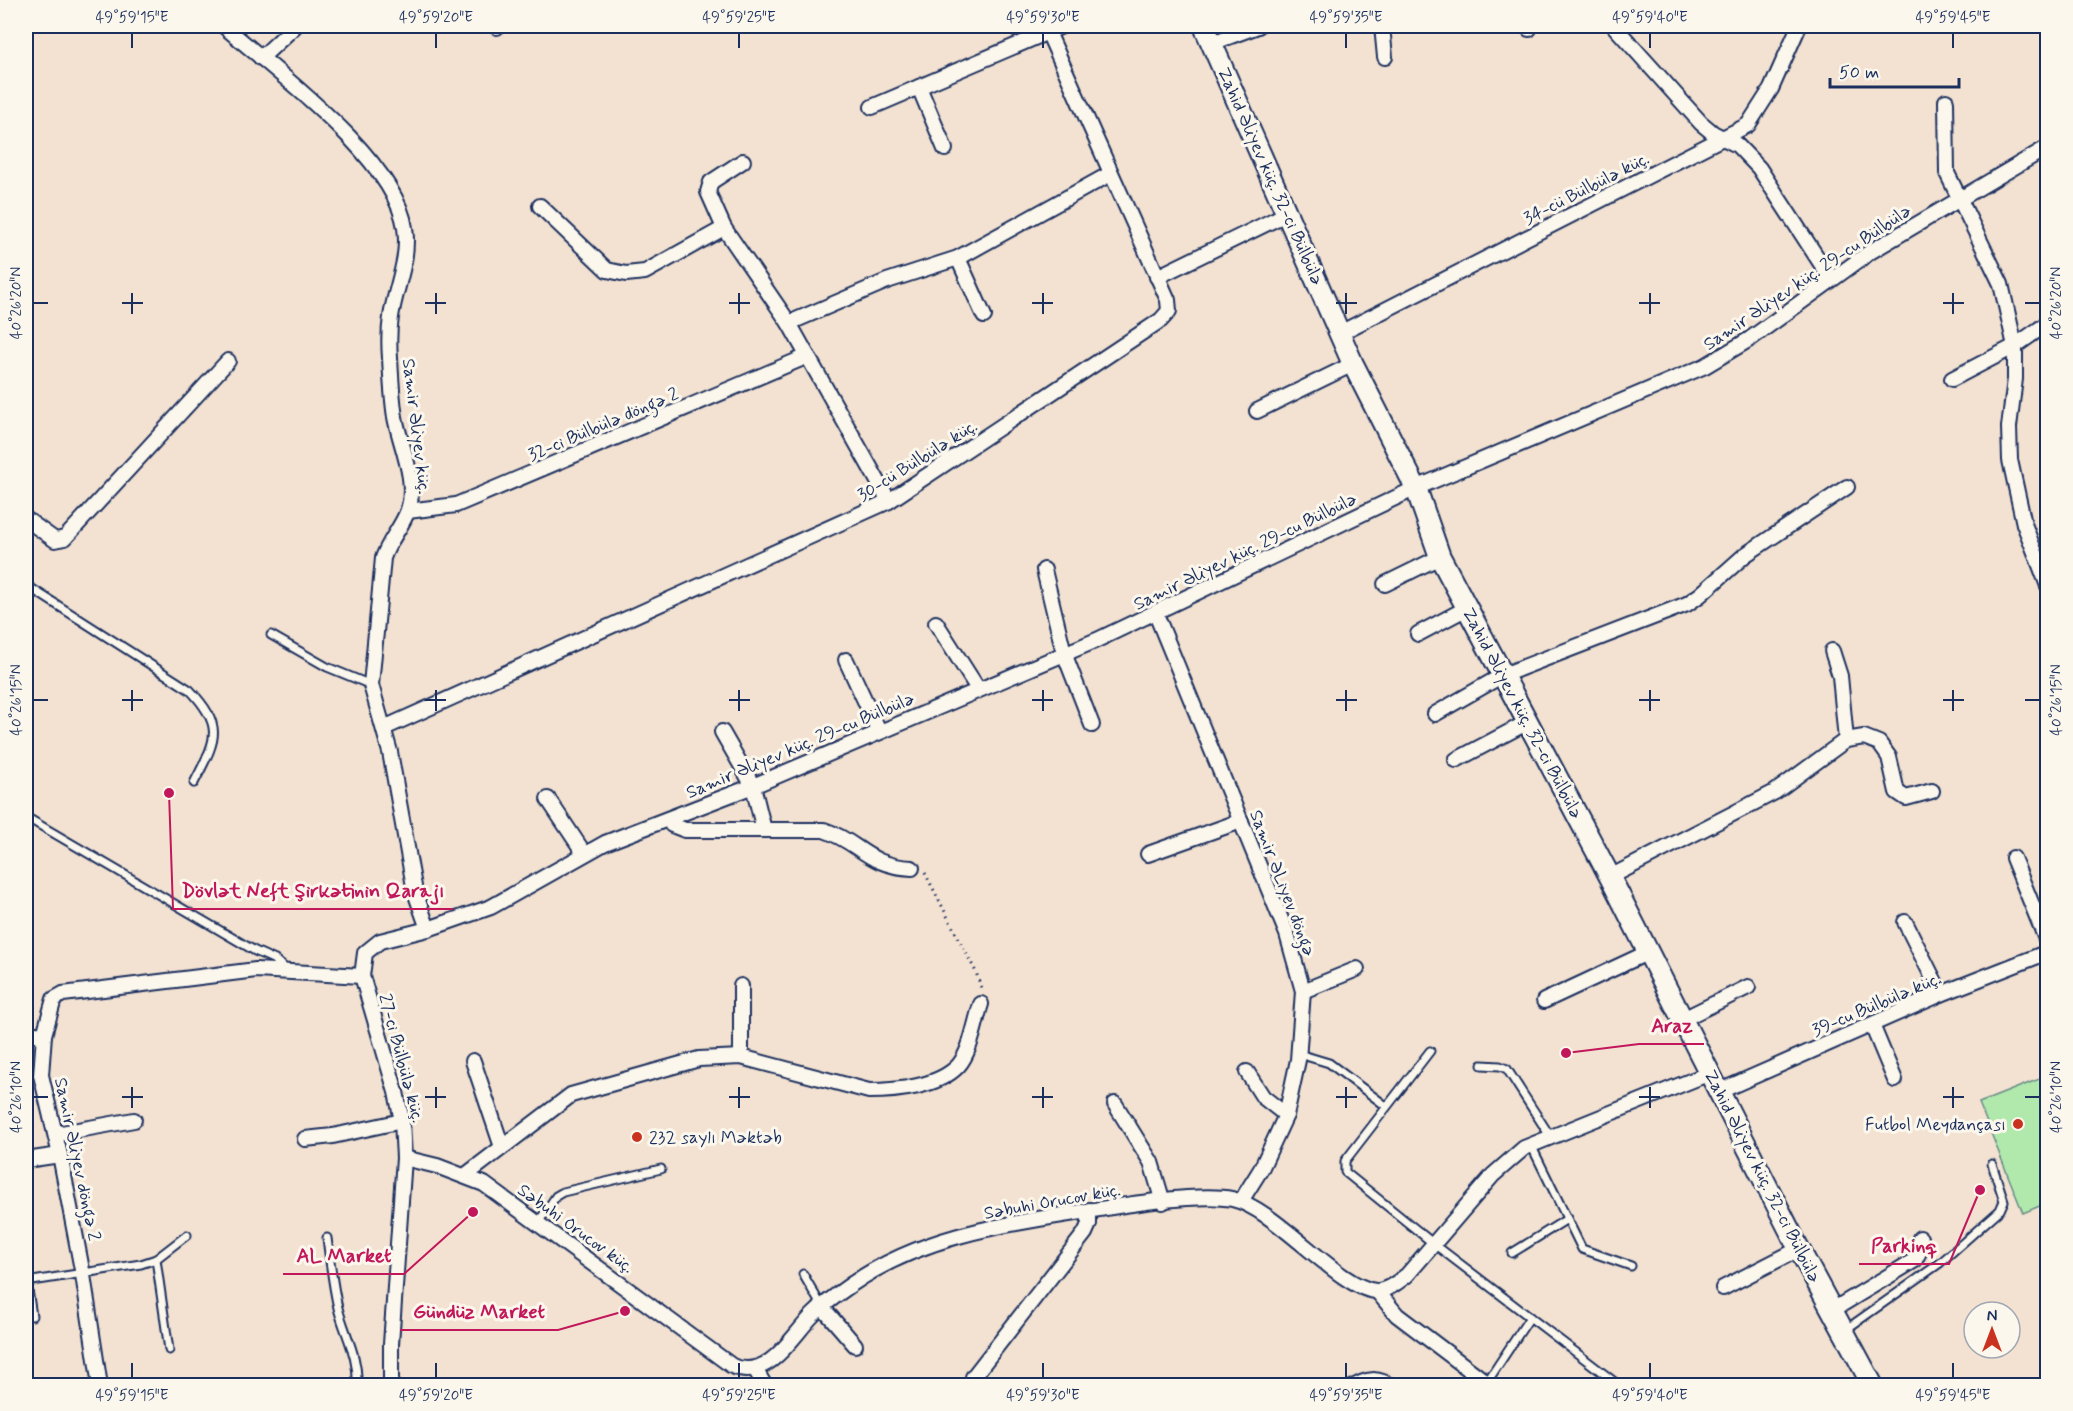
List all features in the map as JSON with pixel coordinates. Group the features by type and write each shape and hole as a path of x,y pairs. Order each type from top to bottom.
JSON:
{"street":[{"name":"Samir Əliyev küç.","path":"224,26 323,112 371,161 389,183 399,206 405,229 404,261 391,317 390,356 395,415 411,495 408,511 387,543 383,558 371,685 384,728 415,892 428,929"},
{"path":"261,58 295,26"},
{"path":"872,107 1062,26"},
{"path":"1208,34 1258,26"},
{"path":"1382,26 1385,57"},
{"path":"1614,26 1701,123 1745,151 1759,168 1831,279"},
{"name":"34-cü Bülbülə küç.","path":"1340,333 1724,139 1748,124 1771,89 1799,26"},
{"name":"30-cü Bülbülə küç.","path":"384,728 889,501 1161,320 1169,311 1168,300 1048,32"},
{"name":"Zahid Əliyev küç. 32-ci Bülbülə","path":"1208,34 1353,364 1416,488 1440,557 1610,877 1831,1311 1873,1386"},
{"path":"919,87 945,148"},
{"path":"1946,101 1947,173 1961,197 2001,284 2015,346 2015,379 2009,427 2010,460 2024,524 2048,586"},
{"name":"Samir Əliyev küç. 29-cu Bülbülə","path":"428,929 463,918 522,892 584,853 753,786 1156,614 1416,488 1705,366 1750,339 1870,252 2048,147"},
{"path":"743,161 711,182 708,192 724,228 789,323 889,501"},
{"path":"789,323 887,281 958,258 1110,174"},
{"path":"540,206 607,270 626,274 645,272 724,228"},
{"path":"1157,277 1288,213"},
{"path":"958,258 984,316"},
{"path":"1952,379 2015,346 2048,323"},
{"name":"32-ci Bülbülə döngə 2","path":"408,511 456,506 808,356"},
{"path":"26,519 55,540 65,538 228,361"},
{"path":"1257,411 1353,364"},
{"path":"1435,714 1503,675 1687,604 1752,550 1847,487"},
{"path":"1385,584 1440,557"},
{"path":"1044,570 1064,653 1092,724"},
{"path":"1418,634 1467,608"},
{"name":"Samir ƏLiyev döngə","path":"1156,614 1287,934 1303,991 1299,1054 1286,1115 1261,1169 1241,1201"},
{"path":"936,623 978,689"},
{"path":"1832,651 1839,676 1846,740"},
{"path":"846,660 879,731"},
{"path":"1456,760 1528,722"},
{"path":"722,732 753,786 764,830"},
{"path":"1610,877 1775,792 1846,740 1864,737 1879,743 1889,757 1897,792 1905,798 1932,791"},
{"path":"548,799 584,853"},
{"path":"673,818 672,825 685,830 824,830 838,835 875,860 892,867 912,868"},
{"path":"1148,854 1240,821"},
{"path":"2013,858 2048,944"},
{"path":"1905,922 1941,994"},
{"name":"27-ci Bülbülə küç.","path":"391,1386 391,1344 404,1158 402,1121 362,976 365,953 371,946 391,936 428,929"},
{"path":"1544,1001 1649,952"},
{"name":"39-cu Bülbülə küç.","path":"1720,1091 1941,994 2048,952"},
{"path":"1303,991 1357,969"},
{"name":"Samir Əliyev döngə 2","path":"100,1386 83,1275 56,1134 41,1076 44,1035 54,999 63,994 255,970 362,976"},
{"path":"741,986 741,1057"},
{"path":"1683,1019 1748,987"},
{"path":"465,1175 571,1095 699,1059 741,1057 869,1091 885,1091 940,1079 958,1065 981,1004"},
{"path":"1872,1025 1895,1080"},
{"path":"26,1033 44,1035"},
{"path":"473,1060 502,1147"},
{"path":"1247,1072 1263,1097 1286,1115"},
{"path":"1489,1384 1397,1314 1377,1291 1396,1284 1407,1275 1508,1159 1550,1136 1710,1073"},
{"path":"1115,1104 1151,1162 1163,1202"},
{"path":"56,1134 134,1120"},
{"path":"305,1139 333,1136 402,1121"},
{"path":"26,1160 60,1155"},
{"name":"Səbuhi Orucov küç.","path":"404,1158 465,1175 484,1184 732,1366 755,1369 774,1358 822,1307 876,1269 922,1247 949,1238 1028,1220 1089,1210 1219,1197 1241,1201 1270,1219 1357,1285 1377,1291"},
{"path":"973,1377 1084,1233 1089,1224 1089,1210"},
{"path":"1831,1311 1915,1260 1920,1250 1920,1238"},
{"path":"1723,1288 1799,1249"},
{"path":"822,1307 855,1345"},
{"path":"755,1369 765,1386"}],"lane":[{"path":"26,585 190,690 206,707 214,729 213,745 194,783"},
{"path":"271,635 327,667 371,685"},
{"path":"26,817 255,951 275,960 287,970"},
{"path":"1430,1051 1345,1161 1345,1172 1434,1244 1620,1386"},
{"path":"1299,1054 1329,1063 1386,1106"},
{"path":"1482,1065 1500,1066 1507,1069 1550,1136"},
{"path":"1531,1145 1582,1249 1631,1266"},
{"path":"1843,1332 1940,1263 2000,1210 2004,1201 1992,1164"},
{"path":"538,1223 556,1196 562,1192 661,1169"},
{"path":"1512,1253 1567,1219"},
{"path":"32,1316 26,1283 83,1275 156,1259 187,1235"},
{"path":"327,1238 338,1305 354,1353 357,1386"},
{"path":"156,1259 169,1350"},
{"path":"803,1274 822,1307"},
{"path":"1489,1384 1530,1317"},
{"path":"1348,1386 1364,1376 1378,1376 1396,1386"}],"path":[{"path":"912,868 925,873 935,891 976,972 982,990 981,1004"}],"green space":[{"name":"Futbol Meydançası","path":"2047,1076 2047,1203 2023,1213 1979,1103"}],"place":[{"name":"Dövlət Neft Şirkətinin Qarajı","path":"169,793"},
{"name":"Araz","path":"1566,1053"},
{"name":"Futbol Meydançası","path":"2018,1124"},
{"name":"232 saylı Məktəb","path":"637,1137"},
{"name":"Parkinq","path":"1980,1190"},
{"name":"AL Market","path":"473,1212"},
{"name":"Gündüz Market","path":"625,1311"}]}
